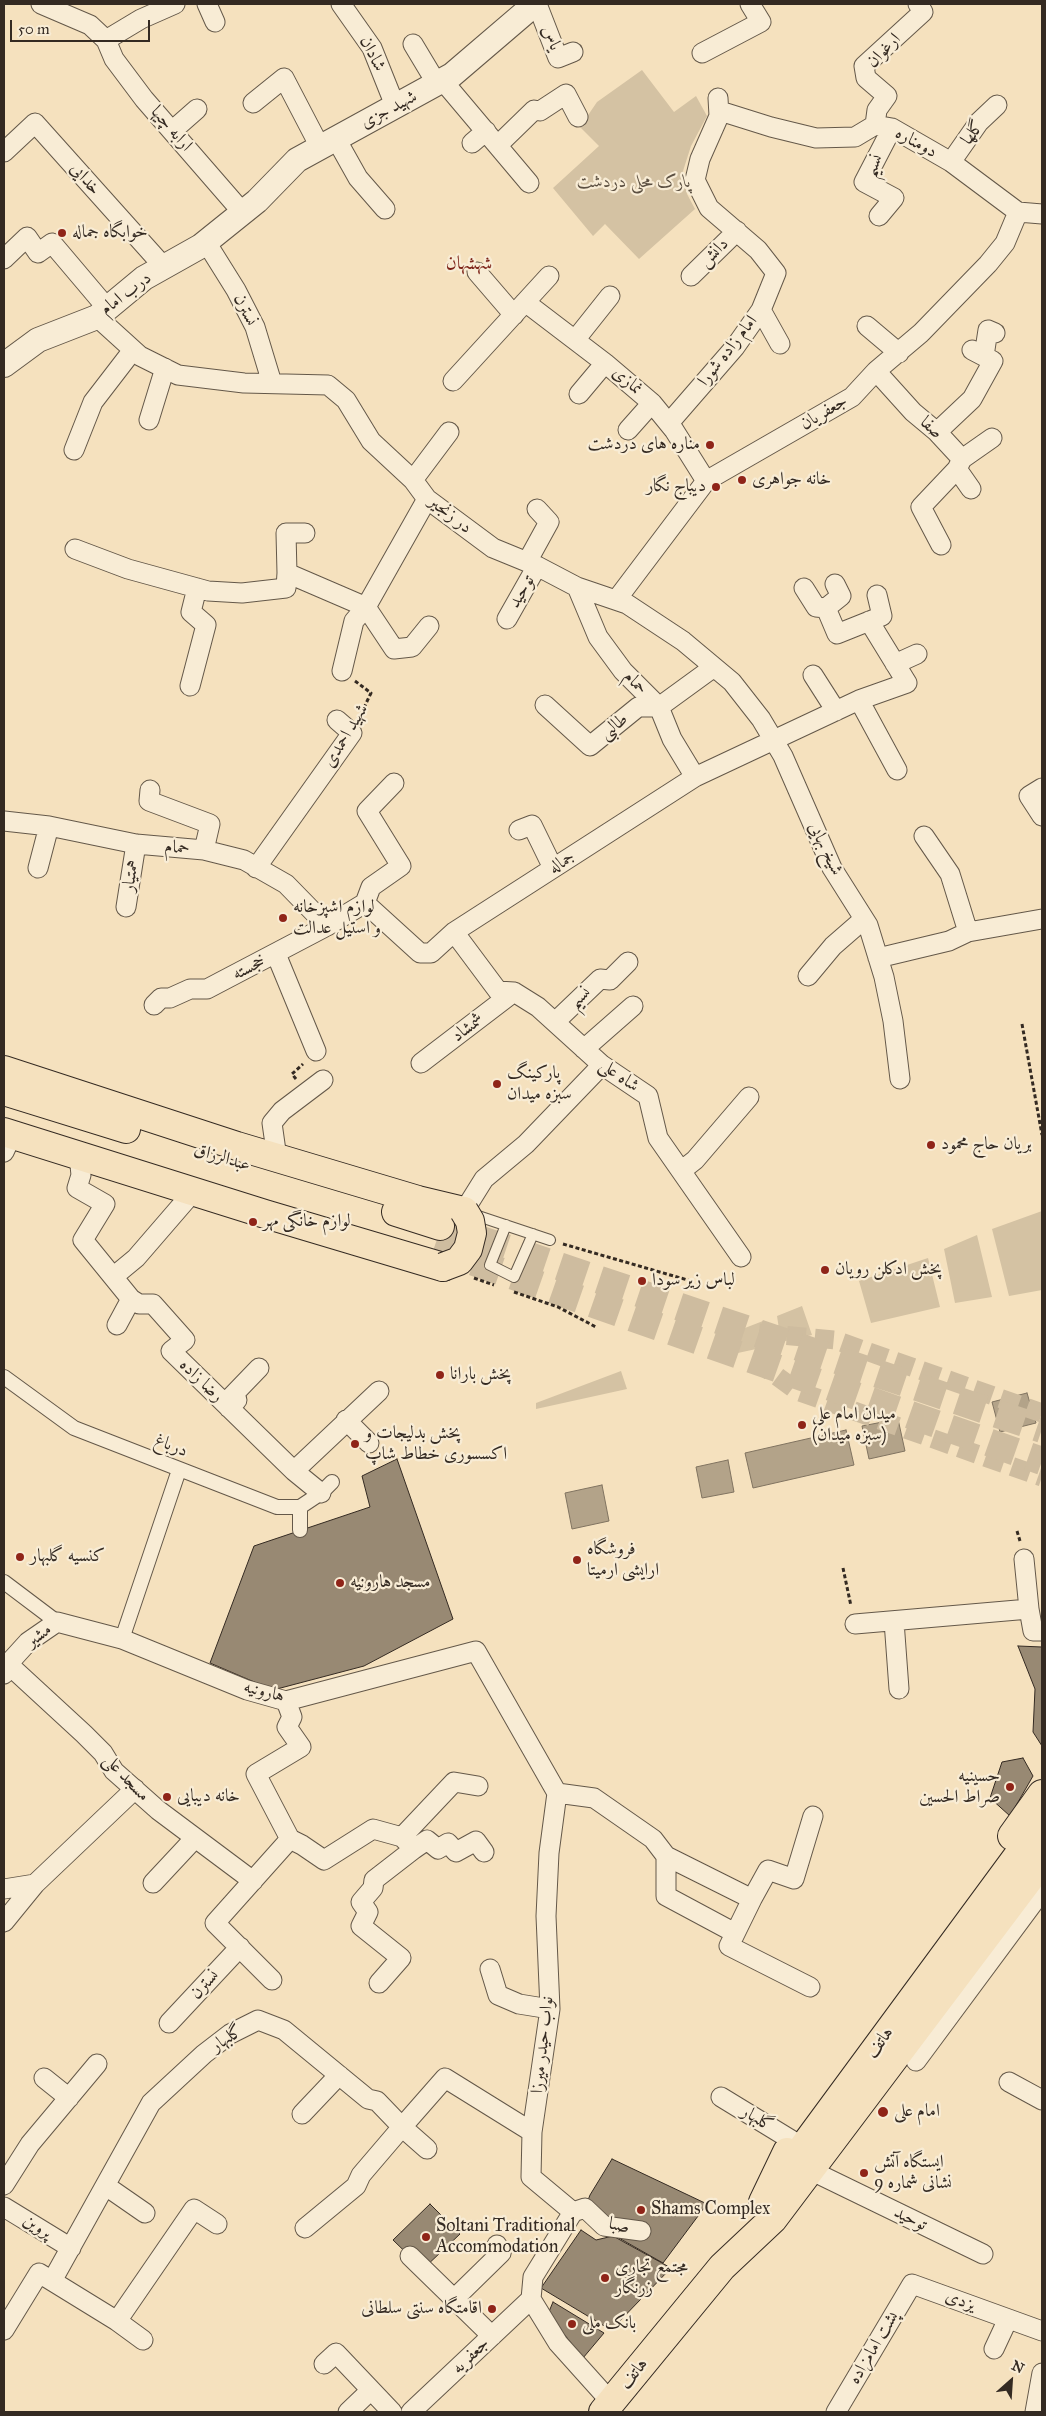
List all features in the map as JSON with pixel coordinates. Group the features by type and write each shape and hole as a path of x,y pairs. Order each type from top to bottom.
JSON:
{"main road":[{"path":"4,1070 277,1158 418,1200 464,1211 470,1222 472,1233 468,1249 459,1261 439,1247 193,1192 6,1134"},
{"name":"عبدالرزاق","path":"4,1091 439,1247"},
{"name":"عبدالرزاق","path":"6,1134 439,1247"},
{"path":"763,2202 793,2141 1042,1794"},
{"name":"هاتف","path":"607,2407 722,2267 763,2202 1042,1823"},
{"name":"هاتف","path":"722,2267 773,2219 1042,1862"}],"street":[{"path":"42,4 72,10 106,40 141,20 175,4"},
{"path":"206,4 216,22"},
{"name":"شادان","path":"341,4 372,48 396,108"},
{"name":"شهید جزی","path":"243,213 297,160 328,142 396,108 452,75 533,4"},
{"name":"یاس","path":"533,4 558,58 573,52"},
{"path":"702,53 760,22 750,4"},
{"name":"ارغوان","path":"884,126 877,110 887,96 866,78 864,66 924,12 918,4"},
{"name":"ارابه چیها","path":"106,40 114,59 172,131 243,213"},
{"path":"413,44 479,137 498,145 529,184"},
{"path":"253,103 284,78 328,142 385,210"},
{"path":"498,145 534,110 540,110 566,94 578,117"},
{"name":"دومناره","path":"719,104 771,127 816,138 855,137 884,126 951,162 1018,212"},
{"name":"امام زاده شورا","path":"669,423 735,347 761,310 776,273 758,250 709,208 695,180 700,159 719,104"},
{"name":"گلها","path":"951,162 980,122 997,105"},
{"path":"172,131 197,109"},
{"name":"خدایی","path":"4,152 35,123 164,267"},
{"name":"نسیم","path":"879,216 894,198 864,182 884,126"},
{"path":"1018,212 1042,214"},
{"name":"جعفریان","path":"617,599 706,481 852,397 876,371 899,353 988,264 1005,243 1018,212"},
{"name":"درب امام","path":"4,365 38,340 102,313 144,278 206,242 243,213"},
{"name":"دانش","path":"691,276 737,231"},
{"name":"در زنجیر","path":"7,249 27,237 38,253 52,243 102,313 133,350 140,356 178,375 244,382 328,385 346,400 371,441 413,480 427,499 493,548 532,564 577,587 617,599 684,641 732,682 761,718 773,740"},
{"name":"نسترن","path":"206,242 236,290 254,327 272,383"},
{"name":"نمازی","path":"477,272 519,308 575,340 652,403 669,423 706,481"},
{"path":"453,381 549,276"},
{"path":"575,340 610,296"},
{"path":"761,310 780,344"},
{"path":"867,326 899,353"},
{"path":"937,432 972,399 993,361 978,353 988,330 995,333"},
{"path":"74,450 93,402 133,350"},
{"path":"579,394 605,363"},
{"path":"149,420 165,368"},
{"name":"صفا","path":"876,371 913,412 937,432 959,464 971,489"},
{"path":"628,430 652,403"},
{"path":"413,480 449,432"},
{"path":"941,545 921,507 959,464 992,438"},
{"path":"342,671 354,621 366,607 427,499"},
{"name":"توحید","path":"507,619 549,522 537,509"},
{"path":"76,549 128,569 197,588 242,593 286,588 286,533 305,533"},
{"path":"287,573 366,607 394,649 412,647 429,626"},
{"path":"804,588 816,608 826,608 841,596 835,584"},
{"name":"حمام","path":"577,587 598,637 623,671 659,707 672,739 696,777"},
{"path":"190,686 206,625 191,612 197,588"},
{"path":"826,608 838,634 882,616 877,595"},
{"path":"869,621 895,664 917,654"},
{"name":"جماله","path":"365,903 420,953 431,953 454,932 696,777 859,700 907,684 895,664"},
{"path":"659,707 714,667"},
{"path":"813,675 836,711"},
{"path":"859,700 898,770"},
{"name":"طالبی","path":"545,705 590,746 638,707 659,707"},
{"path":"337,720 352,733"},
{"name":"شهید احمدی","path":"256,868 352,733"},
{"name":"شیخ بهایی","path":"773,740 783,756 832,868 864,919 878,958 893,1021 900,1080"},
{"path":"276,954 365,903 371,888 401,866 366,811 394,783"},
{"path":"1042,788 1029,796 1042,816"},
{"path":"150,790 149,801 210,824 204,850"},
{"name":"حمام","path":"4,821 49,826 136,844 204,850 244,860 286,884 327,926"},
{"path":"519,830 532,825 553,868"},
{"path":"38,868 49,826"},
{"path":"924,836 950,874 968,932"},
{"name":"همتیار","path":"126,907 136,844"},
{"path":"808,976 833,946 864,919"},
{"path":"878,958 949,941 968,932 1042,919"},
{"name":"شاه علی","path":"454,932 498,991 514,992 538,1007 602,1065 648,1096 658,1138 741,1257"},
{"name":"خجسته","path":"154,1005 161,998 170,998 190,989 207,989 276,954 316,1051"},
{"name":"نسیم","path":"555,1022 600,979 610,980 628,962"},
{"name":"شمشاد","path":"421,1064 514,992"},
{"path":"584,1049 633,1006"},
{"path":"464,1211 484,1179 526,1144 602,1065"},
{"path":"277,1158 272,1123 282,1111 323,1080"},
{"path":"681,1171 696,1160 750,1097"},
{"path":"79,1156 82,1176 77,1188 105,1204 83,1240 131,1299 118,1325"},
{"path":"113,1277 136,1258 176,1208 193,1192"},
{"name":"رضا زاده","path":"131,1299 139,1304 153,1304 185,1340 171,1351 294,1471 326,1487"},
{"path":"230,1408 237,1400 232,1396 259,1368"},
{"name":"درباغ","path":"4,1377 74,1428 277,1507 300,1507"},
{"path":"294,1471 379,1391"},
{"path":"346,1420 369,1443"},
{"path":"122,1639 179,1470"},
{"path":"300,1530 300,1507 326,1487"},
{"path":"1024,1559 1028,1609 1033,1631 1042,1631"},
{"path":"4,1582 57,1622"},
{"path":"855,1624 1028,1609"},
{"path":"894,1620 899,1689"},
{"name":"هارونیه","path":"57,1622 122,1639 246,1690 286,1701 476,1651 557,1793"},
{"name":"مشیر","path":"6,1669 28,1642 57,1622"},
{"name":"مسجد علی","path":"6,1669 84,1734 103,1753 114,1771 195,1838 253,1881"},
{"path":"286,1701 292,1717 287,1727 301,1747 256,1774 290,1839 324,1860 373,1829 408,1843 427,1840 438,1849 448,1843 456,1852 476,1841 484,1852"},
{"path":"379,1982 401,1958 361,1926 368,1912 361,1902 373,1888 374,1880 408,1843 454,1782 478,1786"},
{"path":"4,1922 35,1884 135,1789"},
{"path":"557,1793 594,1798 653,1839 666,1856 752,1899"},
{"name":"نواب حیدر میرزا","path":"557,1793 549,1854 546,1916 550,2008 532,2132 531,2177 573,2212"},
{"path":"810,1987 729,1946 768,1870 794,1879 813,1816"},
{"path":"153,1883 195,1838"},
{"path":"272,1980 215,1923 290,1839"},
{"path":"666,1856 666,1896 735,1933"},
{"path":"4,1888 35,1884"},
{"path":"916,2061 1042,1891"},
{"name":"نسترن","path":"170,2024 240,1947"},
{"path":"490,1969 498,1996 519,2004 550,2008"},
{"name":"گلبهار","path":"52,2281 151,2103 204,2054 230,2034 258,2020 284,2030 368,2099 377,2101 427,2149"},
{"path":"4,2185 30,2144 97,2064"},
{"path":"302,2114 339,2075"},
{"path":"44,2078 69,2098"},
{"path":"305,2228 356,2186 361,2175 446,2078 532,2132"},
{"path":"1009,2082 1042,2100"},
{"name":"گلبهار","path":"721,2097 793,2141"},
{"name":"توحید","path":"810,2170 983,2254"},
{"path":"106,2186 145,2213"},
{"name":"پروین","path":"4,2207 71,2248"},
{"name":"صبا","path":"573,2212 585,2208 604,2226 641,2231"},
{"path":"117,2321 194,2209 217,2224"},
{"path":"573,2212 534,2277 531,2299 558,2343 607,2407"},
{"path":"454,2299 502,2253 497,2245"},
{"path":"410,2256 492,2336"},
{"path":"4,2330 39,2273 117,2321 142,2340"},
{"name":"یزدی","path":"912,2284 1042,2331"},
{"name":"پشت امامزاده","path":"836,2412 912,2284"},
{"name":"جعفریه","path":"411,2412 531,2299"},
{"path":"994,2349 1008,2319"},
{"path":"324,2364 336,2353 392,2412"},
{"path":"1034,2412 1042,2373"},
{"path":"348,2412 371,2390"}],"lane":[{"path":"464,1211 550,1240"},
{"path":"506,1225 490,1265 514,1277 533,1234"}],"path":[{"name":"شهید احمدی","path":"342,671 371,693 352,733"},
{"path":"1022,1024 1042,1134"},
{"path":"550,1240 691,1281"},
{"path":"439,1247 496,1286"},
{"path":"505,1289 558,1307 596,1327"},
{"path":"842,1568 855,1624"}],"green space":[{"name":"پارک محلی دردشت","path":"642,70 674,112 696,96 707,116 691,146 683,171 687,194 695,209 639,259 605,224 593,236 553,188 599,146 580,127 597,102"},
{"path":"1042,1211 1042,1290 1009,1296 992,1229"},
{"path":"977,1235 992,1297 955,1303 944,1249"},
{"path":"928,1258 940,1307 871,1323 859,1281"},
{"path":"802,1306 812,1335 781,1342 777,1316"},
{"path":"763,1321 770,1346 724,1356 719,1338"},
{"path":"621,1371 627,1389 536,1409 536,1403"}],"shaded area":[{"path":"1027,1393 1036,1423 1000,1432 992,1402"},
{"path":"898,1419 905,1451 869,1459 862,1426"},
{"path":"846,1430 854,1465 753,1488 745,1453"},
{"path":"728,1460 734,1492 702,1498 696,1467"},
{"path":"602,1485 609,1521 572,1529 565,1493"}],"building":[{"name":"مسجد هارونیه","path":"397,1459 453,1619 364,1666 273,1690 210,1663 254,1546 370,1507 362,1476"},
{"path":"1018,1646 1042,1647 1042,1746 1033,1732 1035,1689"},
{"name":"حسینیه صراط الحسین","path":"1023,1758 1033,1776 1010,1816 990,1798 1002,1762"},
{"name":"Shams Complex","path":"612,2159 707,2204 663,2263 573,2212 585,2208 590,2195"},
{"name":"Soltani Traditional Accommodation","path":"430,2204 460,2234 423,2269 393,2240"},
{"name":"مجتمع تجاری زرنگار","path":"581,2230 596,2240 613,2236 671,2268 611,2330 541,2288"},
{"name":"بانک ملی","path":"553,2302 604,2333 583,2358 548,2314"}],"tunnel":[{"path":"440,1226 1042,1429"},
{"path":"434,1248 1042,1461"},
{"path":"759,1333 835,1340 1042,1413"},
{"path":"755,1360 797,1391 1042,1477"}],"place":[{"name":"خوابگاه جماله","path":"62,233"},
{"name":"مناره های دردشت","path":"710,445"},
{"name":"خانه جواهری","path":"742,480"},
{"name":"دیباج نگار","path":"716,487"},
{"name":"لوازم اشپزخانه و استیل عدالت","path":"283,918"},
{"name":"پارکینگ سبزه میدان","path":"497,1084"},
{"name":"بریان حاج محمود","path":"931,1145"},
{"name":"لوازم خانگی مهر","path":"253,1222"},
{"name":"پخش ادکلن رویان","path":"825,1270"},
{"name":"لباس زیر سودا","path":"642,1281"},
{"name":"پخش بارانا","path":"440,1375"},
{"name":"میدان امام علی (سبزه میدان)","path":"802,1425"},
{"name":"پخش بدلیجات و اکسسوری خطاط شاپ","path":"355,1444"},
{"name":"کنسیه گلبهار","path":"20,1557"},
{"name":"فروشگاه ارایشی ارمیتا","path":"577,1560"},
{"name":"مسجد هارونیه","path":"340,1583"},
{"name":"حسینیه صراط الحسین","path":"1010,1787"},
{"name":"خانه دیبایی","path":"167,1797"},
{"name":"امام علی","path":"883,2112"},
{"name":"ایستگاه آتش نشانی شماره 9","path":"864,2173"},
{"name":"Shams Complex","path":"641,2210"},
{"name":"Soltani Traditional Accommodation","path":"426,2237"},
{"name":"مجتمع تجاری زرنگار","path":"605,2278"},
{"name":"اقامتگاه سنتی سلطانی","path":"492,2309"},
{"name":"بانک ملی","path":"572,2324"}],"district":[{"name":"شهشهان","path":"469,264"}]}
